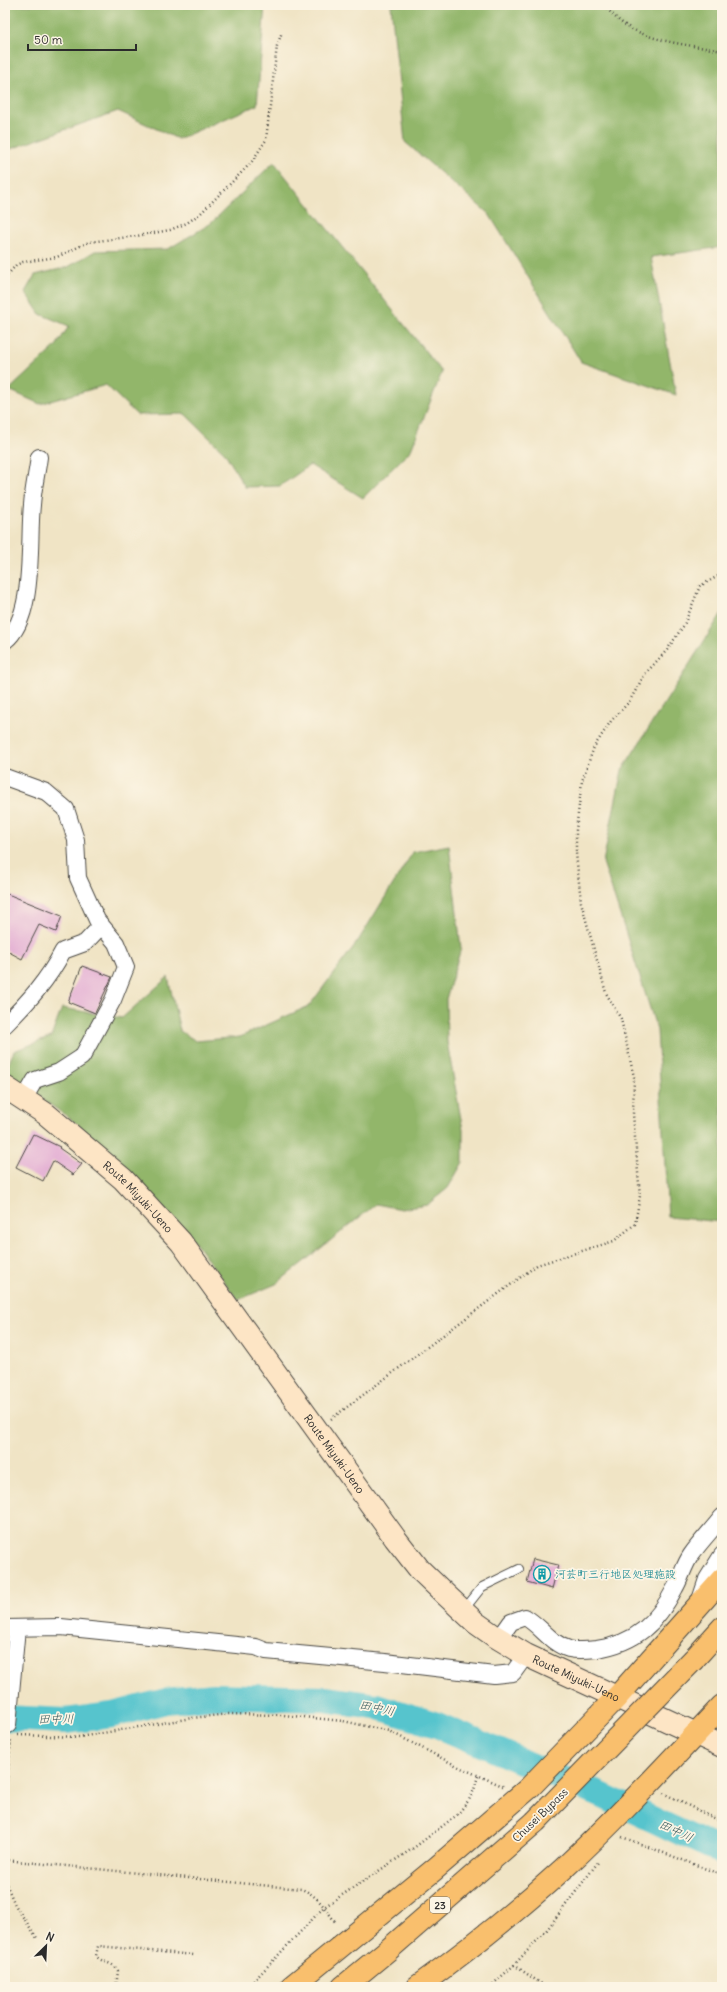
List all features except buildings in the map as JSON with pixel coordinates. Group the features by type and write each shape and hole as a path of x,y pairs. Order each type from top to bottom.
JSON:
{"highway":[{"path":"291,1987 435,1869 519,1788 586,1730 617,1698 722,1579"},
{"name":"Chusei Bypass","path":"343,1987 388,1950 535,1822 694,1659 722,1628"},
{"path":"417,1987 597,1850 659,1782 695,1734 722,1706"}],"main road":[{"name":"Route Miyuki-Ueno","path":"5,1087 62,1127 124,1179 181,1242 318,1429 395,1538 420,1570 476,1623 526,1655 722,1746"}],"street":[{"path":"5,641 11,637 21,616 28,582 31,506 39,457"},
{"path":"5,777 46,792 66,809 76,840 78,878 97,920 116,942 126,967 112,1000 82,1057 59,1072 35,1080 24,1099"},
{"path":"5,1024 31,999 52,972 63,951 85,943 101,926"},
{"path":"499,1639 511,1622 525,1617 534,1622 556,1643 569,1649 584,1650 615,1646 643,1631 662,1611 676,1588 690,1556 722,1517"},
{"path":"698,1607 707,1579 722,1555"},
{"path":"8,1725 11,1690 11,1628 61,1627 256,1647 266,1651 385,1662 494,1675 514,1673 526,1655"}],"lane":[{"path":"463,1611 482,1587 519,1569"}],"path":[{"path":"605,5 629,28 653,37 722,51"},
{"path":"5,278 16,265 23,262 57,257 89,242 170,230 187,223 201,213 251,163 266,140 277,46 282,32"},
{"path":"318,1429 538,1265 614,1242 635,1224 640,1196 634,1114 634,1078 621,1019 606,993 581,902 576,838 582,782 594,747 611,721 629,702 645,674 666,650 684,624 700,586 722,574"},
{"path":"5,1801 11,1734 78,1737 192,1718 229,1714 284,1715 343,1720 389,1731 478,1776 519,1788"},
{"path":"248,1987 324,1907 415,1847 456,1814 470,1800 478,1776"},
{"path":"659,1782 722,1822"},
{"path":"617,1842 622,1836 722,1875"},
{"path":"490,1987 514,1965 546,1931 597,1850"},
{"path":"5,1860 301,1889 309,1892 324,1907 336,1923"},
{"path":"5,1881 15,1905 36,1938"},
{"path":"116,1987 118,1971 112,1964 99,1959 96,1956 98,1946 194,1955"},
{"path":"514,1965 546,1987"}],"green space":[{"path":"5,5 265,5 257,105 178,139 118,111 5,151"},
{"path":"391,5 722,5 722,247 651,257 676,395 581,362 489,214 405,142"},
{"path":"274,162 442,372 411,450 363,498 310,465 280,486 245,487 225,453 185,414 137,415 106,385 40,404 9,390 56,346 69,326 40,314 25,292 35,275 68,267 95,251 168,249 210,224"},
{"path":"722,613 722,1222 668,1217 657,1030 603,862 622,770"},
{"path":"449,845 461,948 446,999 447,1042 463,1130 463,1162 448,1188 427,1205 401,1209 376,1204 276,1284 238,1300 190,1236 110,1152 67,1116 5,1074 14,1051 51,1037 62,1008 122,1018 168,977 180,1031 196,1041 240,1037 309,1006 358,941 413,852"}],"waterway":[{"name":"田中川","path":"5,1718 66,1721 112,1715 166,1701 214,1696 325,1699 376,1706 437,1725 603,1796 722,1852"}],"place":[{"name":"河芸町三行地区処理施設","path":"542,1574"}]}
